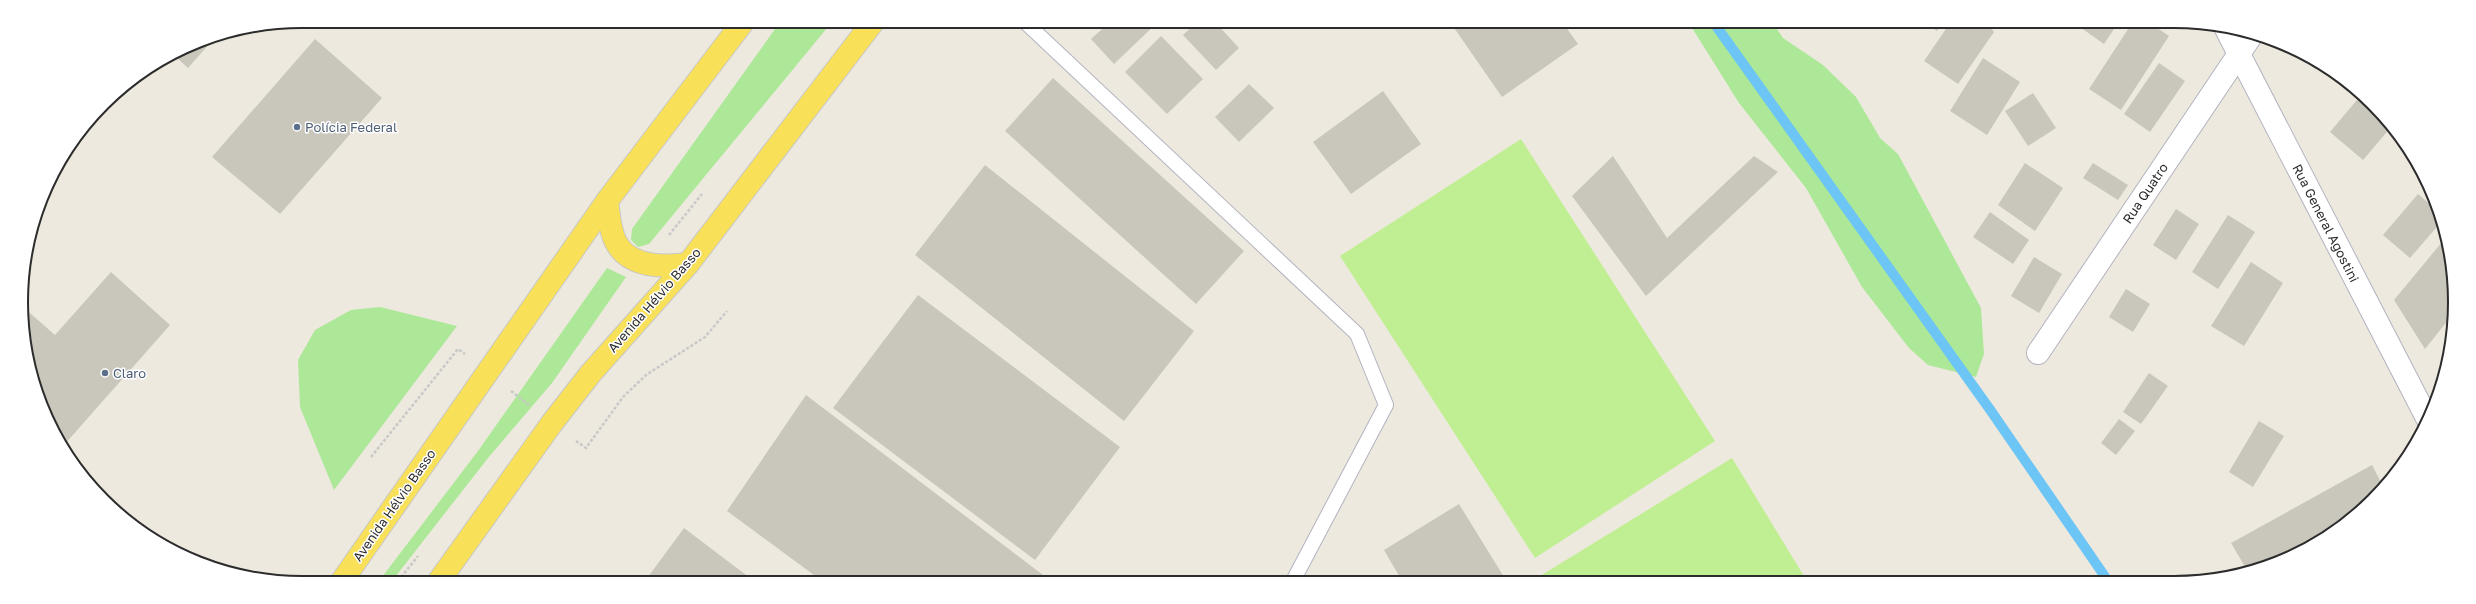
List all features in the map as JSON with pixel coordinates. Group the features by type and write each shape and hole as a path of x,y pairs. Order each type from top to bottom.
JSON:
{"main road":[{"name":"Avenida Hélvio Basso","path":"345,576 607,201 738,28"},
{"name":"Avenida Hélvio Basso","path":"443,576 586,379 688,264 868,28"},
{"path":"607,201 616,243 626,255 662,267 688,264"}],"street":[{"name":"Rua General Agostini","path":"2228,33 2424,413"},
{"name":"Rua Quatro","path":"2038,352 2249,39"}],"lane":[{"path":"1031,28 1357,334 1386,405 1296,576"}],"green space":[{"path":"776,28 827,28 649,244 638,247 631,240 632,229"},
{"path":"1692,28 1776,28 1783,38 1823,65 1856,97 1880,138 1898,154 1981,308 1984,354 1976,377 1928,365 1909,348 1862,287 1806,188 1739,103"},
{"path":"1521,139 1715,441 1535,558 1340,256"},
{"path":"607,268 626,277 552,383 488,458 396,576 383,576 478,451"},
{"path":"380,307 457,326 334,490 300,407 298,360 315,330 351,310"},
{"path":"1732,458 1804,576 1540,576"}],"building":[{"path":"1103,28 1152,28 1114,64 1091,39"},
{"path":"1191,28 1221,28 1239,48 1216,70 1183,35"},
{"path":"1454,28 1567,28 1578,44 1502,97"},
{"path":"1947,28 1991,28 1994,32 1958,84 1924,61"},
{"path":"2081,28 2115,28 2104,44"},
{"path":"2129,28 2157,28 2169,36 2121,110 2089,89"},
{"path":"1161,36 1203,79 1167,114 1125,72"},
{"name":"Polícia Federal","path":"315,39 382,98 280,214 212,157"},
{"path":"208,45 188,68 177,58"},
{"path":"1983,58 2020,82 1987,135 1950,111"},
{"path":"2159,63 2185,81 2150,132 2124,114"},
{"path":"1053,78 1244,251 1196,304 1005,131"},
{"path":"2334,80 2349,91 2348,92"},
{"path":"1249,84 1274,108 1239,142 1215,117"},
{"path":"1383,91 1421,144 1351,194 1313,142"},
{"path":"2033,93 2056,128 2028,146 2005,111"},
{"path":"2358,99 2388,131 2363,160 2330,132"},
{"path":"1613,156 1667,238 1754,156 1778,172 1646,296 1572,196"},
{"path":"2025,163 2063,188 2035,231 1998,205"},
{"path":"2093,163 2128,185 2118,200 2083,178"},
{"path":"985,165 1194,331 1124,421 915,255"},
{"path":"2418,194 2429,204 2437,226 2410,258 2383,235"},
{"path":"2176,209 2199,224 2176,260 2153,245"},
{"path":"1990,212 2029,240 2013,264 1973,237"},
{"path":"2228,215 2255,232 2218,289 2192,272"},
{"path":"2442,243 2446,266 2448,302 2447,322 2425,349 2394,300"},
{"path":"2034,257 2062,274 2039,313 2011,296"},
{"path":"2251,262 2283,283 2244,346 2211,326"},
{"path":"111,272 170,325 67,442 49,407 37,373 30,338 29,312 55,335"},
{"path":"2126,289 2150,304 2133,332 2109,317"},
{"path":"918,295 1120,447 1035,560 833,408"},
{"path":"2149,373 2168,386 2141,424 2123,412"},
{"path":"806,395 1044,576 815,576 727,511"},
{"path":"2119,419 2135,431 2116,455 2101,443"},
{"path":"2259,421 2284,436 2253,487 2229,472"},
{"path":"2372,465 2381,482 2355,508 2326,530 2295,548 2279,555 2245,567 2231,543"},
{"path":"1459,504 1503,576 1399,576 1384,550"},
{"path":"684,528 747,576 649,576"}],"waterway":[{"path":"1718,28 1991,411 2105,576"}],"place":[{"name":"Polícia Federal","path":"297,127"},
{"name":"Claro","path":"105,373"}]}
